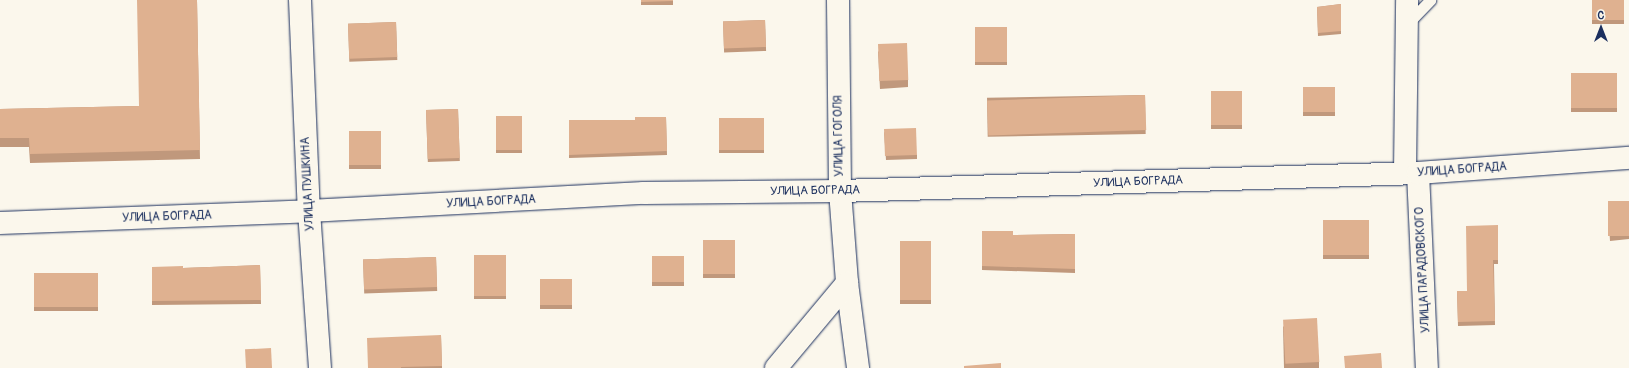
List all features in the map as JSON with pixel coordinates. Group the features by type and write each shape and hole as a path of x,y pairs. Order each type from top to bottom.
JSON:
{"street":[{"name":"УЛИЦА ПУШКИНА","path":"300,0 309,211 320,368"},
{"name":"УЛИЦА ГОГОЛЯ","path":"838,0 840,191 847,284 858,368"},
{"name":"УЛИЦА ПАРАДОВСКОГО","path":"1407,0 1411,173 1427,368"},
{"name":"УЛИЦА БОГРАДА","path":"0,223 309,211 644,193 840,191 1411,173 1629,158"},
{"path":"776,368 847,284"}],"lane":[{"path":"1408,23 1430,0"}],"building":[{"path":"137,0 197,0 200,150 30,154 29,138 0,138 0,109 139,106"},
{"path":"641,0 673,0 673,1 641,2"},
{"path":"1592,0 1624,0 1624,20 1592,20"},
{"path":"1341,4 1341,31 1318,33 1317,7"},
{"path":"765,20 766,47 724,48 723,21"},
{"path":"396,22 397,57 349,59 348,24"},
{"path":"975,27 1007,27 1007,62 975,62"},
{"path":"907,43 908,80 879,81 878,44"},
{"path":"1571,73 1617,73 1617,108 1571,108"},
{"path":"1303,87 1335,87 1335,112 1303,112"},
{"path":"1211,91 1242,91 1242,125 1211,125"},
{"path":"1145,95 1146,130 988,135 987,101"},
{"path":"458,109 460,158 428,159 426,110"},
{"path":"496,116 522,116 522,150 496,150"},
{"path":"635,117 666,117 667,151 569,155 569,120 635,120"},
{"path":"719,118 764,118 764,150 719,150"},
{"path":"916,128 917,155 885,156 884,129"},
{"path":"349,131 381,131 381,165 349,165"},
{"path":"1608,201 1629,201 1629,236 1608,236"},
{"path":"1323,220 1369,220 1369,255 1323,255"},
{"path":"1498,225 1498,260 1493,260 1495,321 1458,322 1457,291 1467,291 1466,226"},
{"path":"982,231 1013,231 1013,235 1075,234 1075,269 982,266"},
{"path":"703,240 735,240 735,274 703,274"},
{"path":"900,241 931,241 931,300 900,300"},
{"path":"474,255 506,255 506,296 474,296"},
{"path":"652,256 684,256 684,282 652,282"},
{"path":"436,257 437,287 364,290 363,260"},
{"path":"260,265 261,300 152,301 152,267 183,266 183,268"},
{"path":"34,273 98,273 98,307 34,307"},
{"path":"540,279 572,279 572,305 540,305"},
{"path":"1317,318 1319,362 1285,364 1283,320"},
{"path":"441,335 442,366 368,368 367,338"},
{"path":"271,348 272,368 246,368 245,349"},
{"path":"1381,353 1382,368 1345,368 1344,356"},
{"path":"1001,363 1001,368 964,368 964,366"}]}
